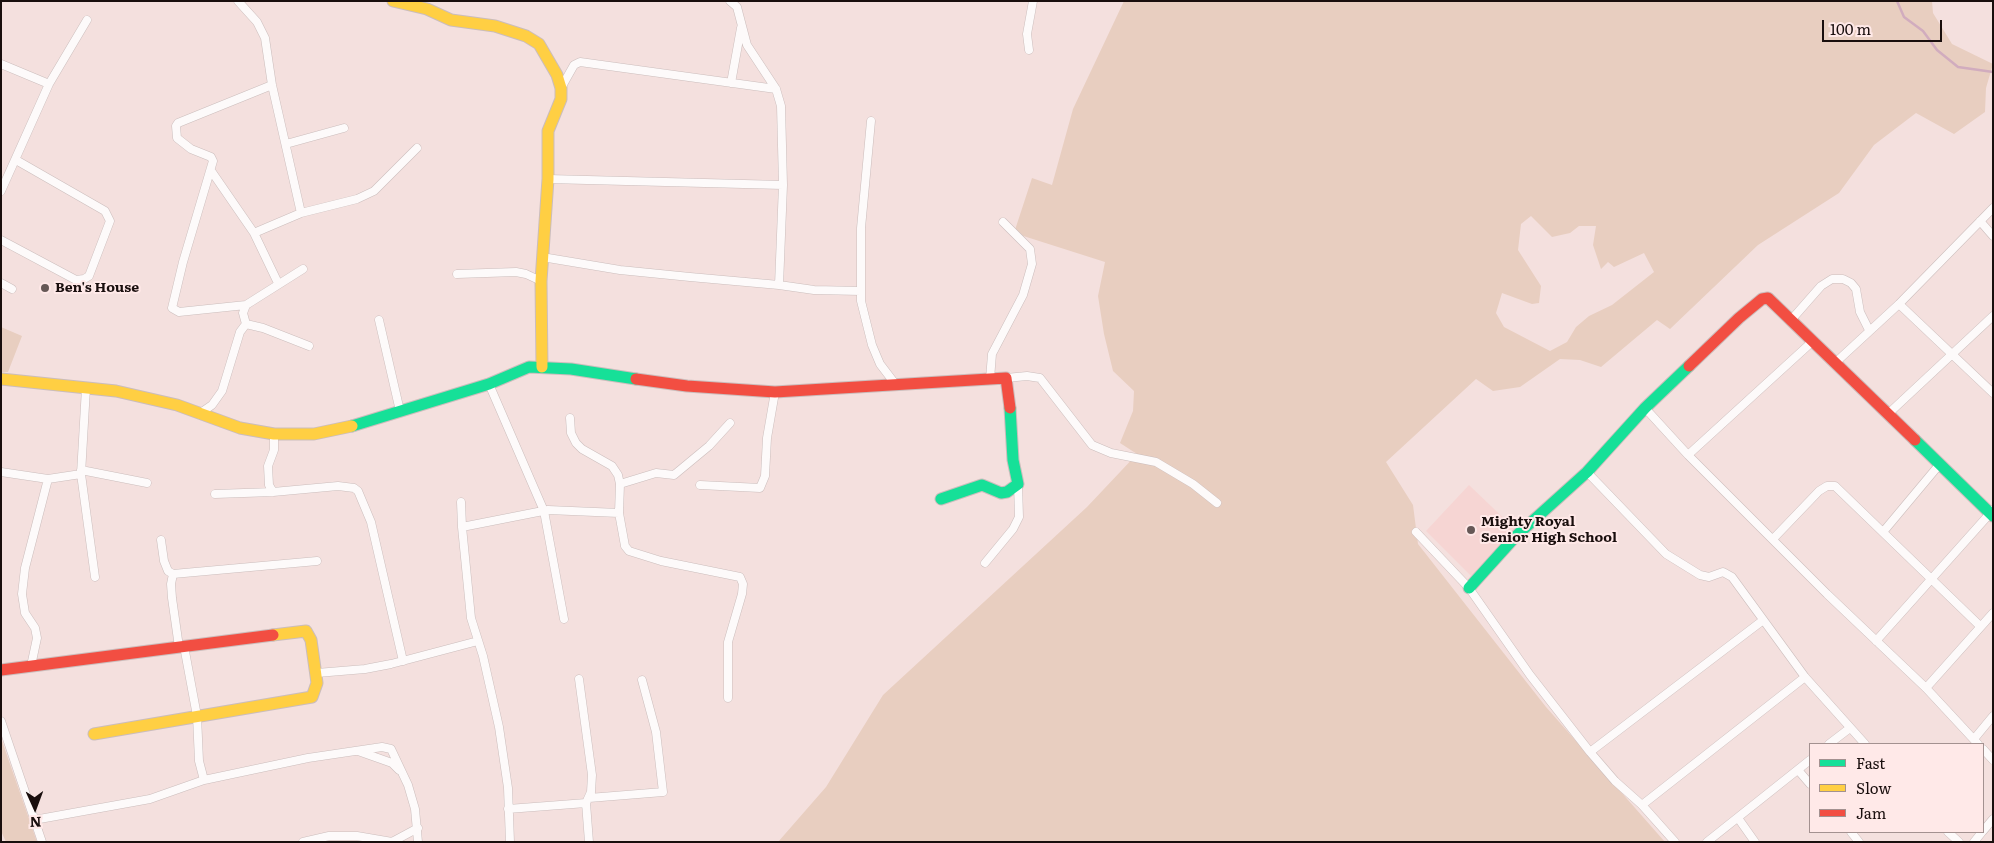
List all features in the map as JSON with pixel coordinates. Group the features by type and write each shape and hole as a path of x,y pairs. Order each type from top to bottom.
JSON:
{"street":[{"path":"238,1 256,22 265,38 272,85 301,213"},
{"path":"392,1 426,9 451,20 495,26 526,36 538,44 557,75 561,88 561,99 548,131 548,179 542,262 542,367"},
{"path":"730,1 737,7 741,15 741,28 731,83"},
{"path":"1029,50 1027,34 1033,1"},
{"path":"1,191 48,84 87,20"},
{"path":"741,28 747,45 776,89 781,106 783,185 779,285"},
{"path":"561,88 574,65 580,62 776,89"},
{"path":"1,64 48,84"},
{"path":"272,85 178,123 176,126 177,138 191,149 211,157 212,172 182,262 172,308 179,312 246,305 278,283 303,269"},
{"path":"870,121 861,228 862,309 872,345 888,376 896,385"},
{"path":"286,144 344,128"},
{"path":"254,233 301,213 357,199 374,191 417,148"},
{"path":"1,240 76,280 84,279 89,276 110,220 105,212 16,160"},
{"path":"212,172 254,233 278,283"},
{"path":"548,179 783,185"},
{"path":"1835,363 1899,304 1993,208"},
{"path":"1980,221 1993,236"},
{"path":"990,379 992,354 1023,295 1032,264 1030,249 1004,222"},
{"path":"526,274 542,262 814,290 861,291"},
{"path":"457,274 526,274 542,281"},
{"path":"1792,320 1821,286 1832,279 1843,279 1851,283 1856,289 1860,312 1869,330"},
{"path":"1,283 12,289"},
{"path":"1469,588 1516,536 1587,472 1645,408 1739,318 1762,299 1774,302 1939,465 1992,513 1876,640"},
{"path":"1899,304 1993,393"},
{"path":"246,305 243,312 246,324"},
{"path":"1888,414 1993,316"},
{"path":"379,320 400,411"},
{"path":"246,324 309,346"},
{"path":"199,414 212,405 222,391 240,332 246,324"},
{"path":"1688,456 1813,341"},
{"path":"1,379 86,388 146,397 240,428 274,434 322,433 360,425 490,384 517,371 542,367 571,368 687,386 775,392 1027,376 1040,378 1092,445 1111,453 1156,462 1194,484 1217,503"},
{"path":"985,563 1013,528 1018,517 1018,484 1013,460 1009,390 1006,378"},
{"path":"490,384 544,511 564,619"},
{"path":"86,388 81,472 95,577"},
{"path":"700,485 760,488 765,476 767,438 775,392"},
{"path":"1645,408 1688,456 1926,688 1976,742 1993,716"},
{"path":"570,418 571,433 576,443 582,450 612,466 620,484 619,512 626,546 629,551 661,562 740,577 743,584 742,594 728,642 728,698"},
{"path":"620,484 656,473 674,475 709,446 730,424"},
{"path":"273,492 269,485 268,466 274,450 274,434"},
{"path":"1883,532 1939,465"},
{"path":"1,472 48,479 81,472 147,483"},
{"path":"1587,472 1666,554 1700,575 1709,577 1723,572 1732,577 1762,621 1805,677 1864,743"},
{"path":"31,666 37,638 35,628 25,613 23,582 48,479"},
{"path":"941,499 982,485 1000,493 1007,492 1018,484"},
{"path":"215,494 273,492 338,486 354,488 358,491 371,522 403,661"},
{"path":"1773,539 1819,490 1827,486 1835,486 1980,626"},
{"path":"461,502 471,618 499,727 506,772 510,842"},
{"path":"462,527 544,511 619,512"},
{"path":"1416,532 1469,588 1530,675 1590,752 1615,781 1642,805 1675,842"},
{"path":"162,540 164,560 168,571 173,574 317,561"},
{"path":"173,574 171,584 172,598 197,716 199,761 204,780"},
{"path":"1926,688 1993,613"},
{"path":"1590,752 1762,621"},
{"path":"1,670 306,631 311,640 317,673 316,689 312,697 94,734"},
{"path":"317,673 365,669 478,641"},
{"path":"1642,805 1805,677"},
{"path":"579,679 592,775 587,800 590,842"},
{"path":"508,809 662,792 654,724 642,680"},
{"path":"1,721 42,842"},
{"path":"1830,743 1850,728"},
{"path":"34,820 150,799 204,780 308,758 382,747 391,749 404,774 414,804 418,842"},
{"path":"357,750 392,763 404,774"},
{"path":"1984,750 1993,760"},
{"path":"1707,842 1809,761"},
{"path":"1798,770 1809,783"},
{"path":"1738,818 1755,842"},
{"path":"1984,830 1993,819"},
{"path":"303,842 329,836 356,836 392,842 418,828"},
{"path":"1949,833 1958,842"}],"shaded area":[{"path":"1124,1 1932,1 1933,13 1952,44 1993,64 1986,88 1985,112 1954,134 1916,113 1874,145 1839,193 1758,245 1670,329 1657,320 1601,367 1580,360 1560,359 1520,387 1493,391 1476,379 1386,462 1413,505 1418,544 1546,707 1665,842 778,842 826,787 883,695 1087,507 1137,454 1120,443 1133,411 1134,391 1113,371 1104,334 1098,296 1105,262 1014,233 1032,178 1052,185 1073,109","holes":["1531,216 1552,237 1570,233 1579,226 1596,226 1593,245 1601,269 1608,262 1614,267 1644,253 1654,272 1612,305 1589,316 1576,327 1567,342 1550,351 1504,327 1496,313 1502,293 1532,304 1539,303 1541,286 1518,250 1521,224"]},
{"path":"1,327 22,336 8,372 1,372"},
{"name":"Mighty Royal Senior High School","path":"1469,485 1515,529 1471,576 1426,531"},
{"path":"1,738 37,842 6,842 1,831"}],"waterway":[{"path":"1897,1 1904,17 1923,31 1937,50 1958,67 1993,72"}],"traffic: fast":[{"path":"1469,588 1516,536 1587,472 1645,408 1689,366"},
{"path":"352,426 489,384 529,367 571,369 636,379"},
{"path":"941,499 982,485 1001,493 1007,492 1018,484 1013,460 1010,408"},
{"path":"1915,440 1993,516"}],"traffic: slow":[{"path":"393,1 427,9 451,20 495,26 526,36 539,44 557,75 561,88 561,99 548,131 548,179 541,281 542,367"},
{"path":"1,379 116,391 177,405 240,428 274,434 314,434 352,426"},
{"path":"94,734 312,697 317,683 311,640 306,631 273,635"}],"traffic: jam":[{"path":"1689,366 1739,318 1762,299 1768,298 1915,440"},
{"path":"636,379 687,386 775,392 1006,378 1010,408"},
{"path":"1,670 273,635"}],"place":[{"name":"Ben's House","path":"45,288"},
{"name":"Mighty Royal Senior High School","path":"1471,530"}]}
